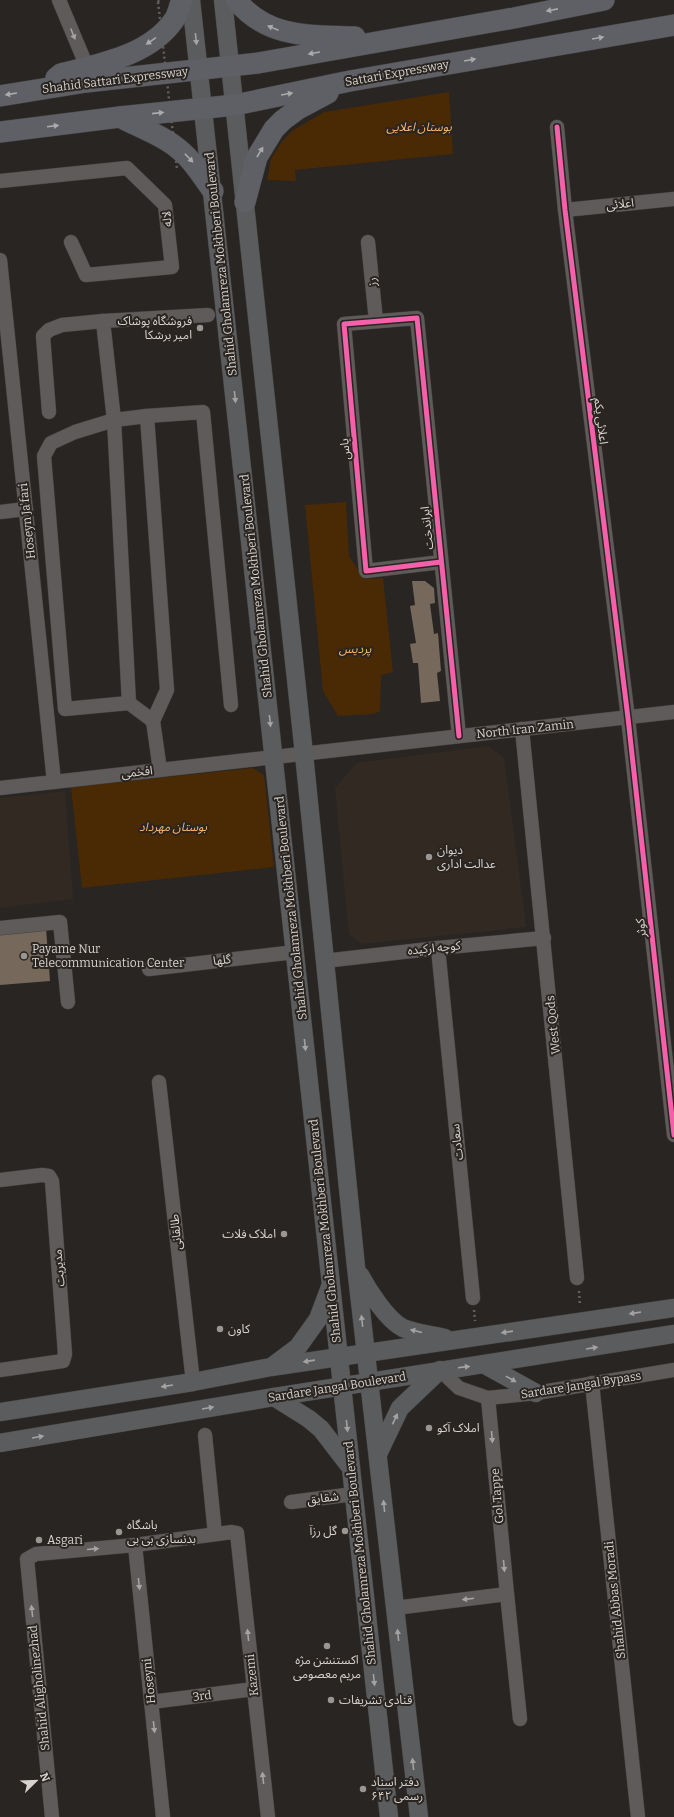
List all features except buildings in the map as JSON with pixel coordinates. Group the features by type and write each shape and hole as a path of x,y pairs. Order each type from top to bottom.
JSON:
{"highway":[{"path":"40,90 61,74 133,52 154,39 174,20 182,0"},
{"path":"236,0 244,10 259,22 276,30 298,35 359,37 423,33"},
{"path":"230,66 258,63 604,0"},
{"name":"Sattari Expressway","path":"120,117 235,105 350,82 674,25"},
{"name":"Shahid Sattari Expressway","path":"0,96 86,82 230,66"},
{"path":"245,202 257,157 274,129 298,109 350,82"},
{"path":"0,132 120,117 167,141 182,152 194,164 213,191"}],"main road":[{"name":"Shahid Gholamreza Mokhberi Boulevard","path":"191,0 389,1817"},
{"path":"223,0 304,754 356,1267 419,1817"},
{"path":"356,1267 370,1293 384,1311 402,1327 454,1340"},
{"path":"271,1367 298,1348 318,1319 331,1284"},
{"path":"0,1412 193,1382 271,1367 674,1308"},
{"name":"Sardare Jangal Boulevard","path":"0,1444 274,1397 369,1383 440,1370 485,1365 674,1334"},
{"path":"485,1365 536,1393"},
{"path":"378,1454 400,1408 440,1370"},
{"path":"274,1397 309,1419 321,1430 351,1468"}],"street":[{"path":"59,0 87,67"},
{"name":"اعلائی یکم","path":"557,127 565,210 628,718"},
{"name":"لاله","path":"0,180 128,168 165,205 172,267 86,275 71,242"},
{"name":"اعلائی","path":"565,210 674,199"},
{"name":"رز","path":"368,242 376,322"},
{"name":"Hoseyn Ja'fari","path":"0,260 54,782"},
{"path":"48,412 43,336 49,330 62,325 103,321 208,315"},
{"name":"یاس","path":"417,318 344,324 366,571 441,562"},
{"name":"ایراندخت","path":"417,318 459,736"},
{"path":"103,321 114,420 129,702"},
{"path":"154,721 129,702 65,709 44,456 51,443 75,432 114,420 204,412 230,705"},
{"path":"147,416 167,690 154,721 160,770"},
{"path":"0,512 26,509"},
{"name":"North Iran Zamin","path":"274,757 674,712"},
{"name":"کوثر","path":"628,718 674,1135"},
{"name":"West Qods","path":"522,729 577,1278"},
{"name":"افخمی","path":"0,788 274,757"},
{"path":"0,928 60,922 68,1002"},
{"name":"کوچه ارکیده","path":"324,961 544,938"},
{"name":"سعادت","path":"438,948 473,1298"},
{"name":"گلها","path":"149,969 295,952"},
{"name":"طالقانی","path":"159,1082 193,1382"},
{"name":"مدیریت","path":"0,1180 42,1175 49,1176 52,1181 66,1354 64,1361 0,1370"},
{"path":"440,1370 458,1388 488,1398"},
{"name":"Sardare Jangal Bypass","path":"488,1398 536,1393 674,1370"},
{"name":"Shahid Abbas Moradi","path":"592,1383 638,1817"},
{"name":"Gol Tappe","path":"488,1398 506,1594 520,1719"},
{"path":"136,1545 215,1534 205,1436"},
{"name":"شقایق","path":"291,1502 354,1494"},
{"name":"Kazemi","path":"215,1534 232,1532 237,1533 268,1817"},
{"name":"Shahid Aligholinezhad","path":"52,1817 27,1559 36,1554 136,1545"},
{"name":"Hoseyni","path":"136,1545 163,1817"},
{"path":"395,1608 506,1594"},
{"name":"3rd","path":"151,1702 254,1689"}],"path":[{"path":"158,1 177,169"},
{"path":"577,1278 582,1321"},
{"path":"473,1298 477,1337"}],"shaded area":[{"name":"دیوان عدالت اداری","path":"488,746 504,758 526,927 361,944 349,934 335,788 357,763"},
{"path":"65,791 73,899 0,908 0,798"}],"green space":[{"name":"بوستان اعلایی","path":"449,92 453,154 295,170 296,181 267,180 271,159 281,143 292,131 324,112"},
{"name":"پردیس","path":"346,502 349,556 364,579 383,578 393,672 381,675 380,711 373,714 338,716 323,691 305,505"},
{"name":"بوستان مهرداد","path":"253,768 264,775 274,867 82,888 71,787"}],"cycle path":[{"path":"557,127 565,210 628,718 674,1135"},
{"path":"441,562 366,571 344,324 417,318 459,736"}],"place":[{"name":"فروشگاه پوشاک امیر برشکا","path":"200,328"},
{"name":"دیوان عدالت اداری","path":"429,857"},
{"name":"Payame Nur Telecommunication Center","path":"24,956"},
{"name":"املاک فلات","path":"284,1234"},
{"name":"کاون","path":"220,1329"},
{"name":"املاک آکو","path":"429,1428"},
{"name":"گل رزآ","path":"345,1531"},
{"name":"باشگاه بدنسازی بی بی","path":"119,1532"},
{"name":"Asgari","path":"39,1540"},
{"name":"اکستنشن مژه مریم معصومی","path":"327,1646"},
{"name":"قنادی تشریفات","path":"331,1700"},
{"name":"دفتر اسناد رسمی ۶۴۲","path":"363,1789"}]}
